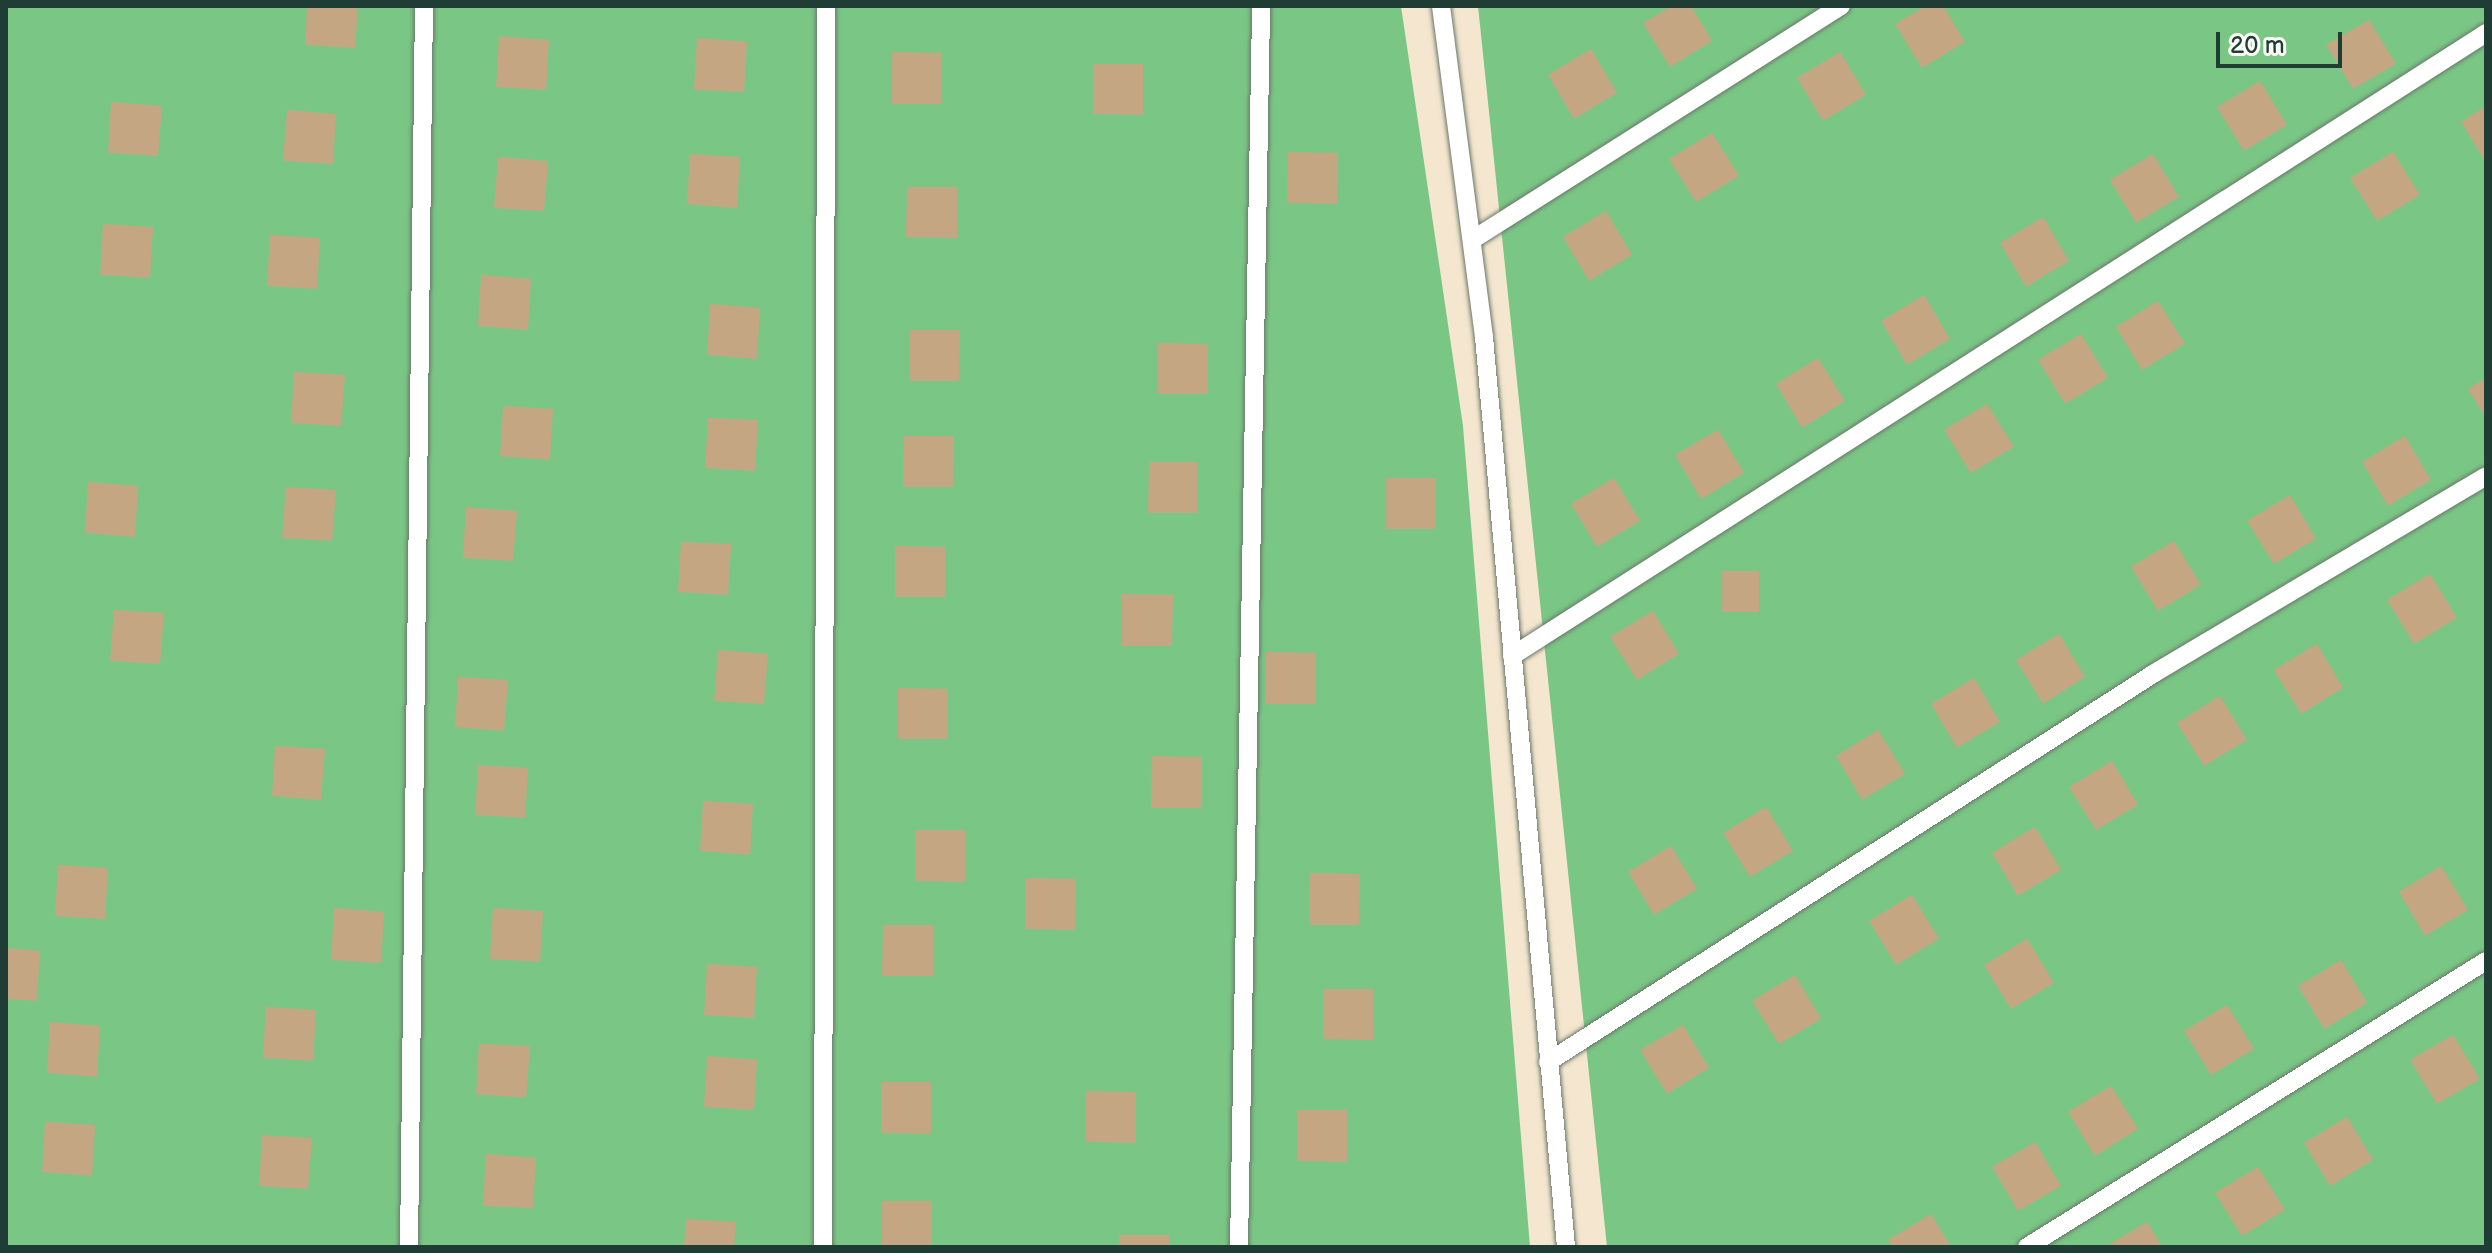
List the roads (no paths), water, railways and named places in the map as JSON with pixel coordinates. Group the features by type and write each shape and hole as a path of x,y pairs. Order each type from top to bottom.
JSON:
{"lane":[{"path":"409,1247 424,6"},
{"path":"823,1247 826,6"},
{"path":"1239,1247 1261,6"},
{"path":"1441,6 1472,240 1566,1247"},
{"path":"1472,240 1841,6"},
{"path":"1512,656 2486,33"},
{"path":"1548,1062 2153,674 2486,476"},
{"path":"2027,1247 2486,961"}]}
